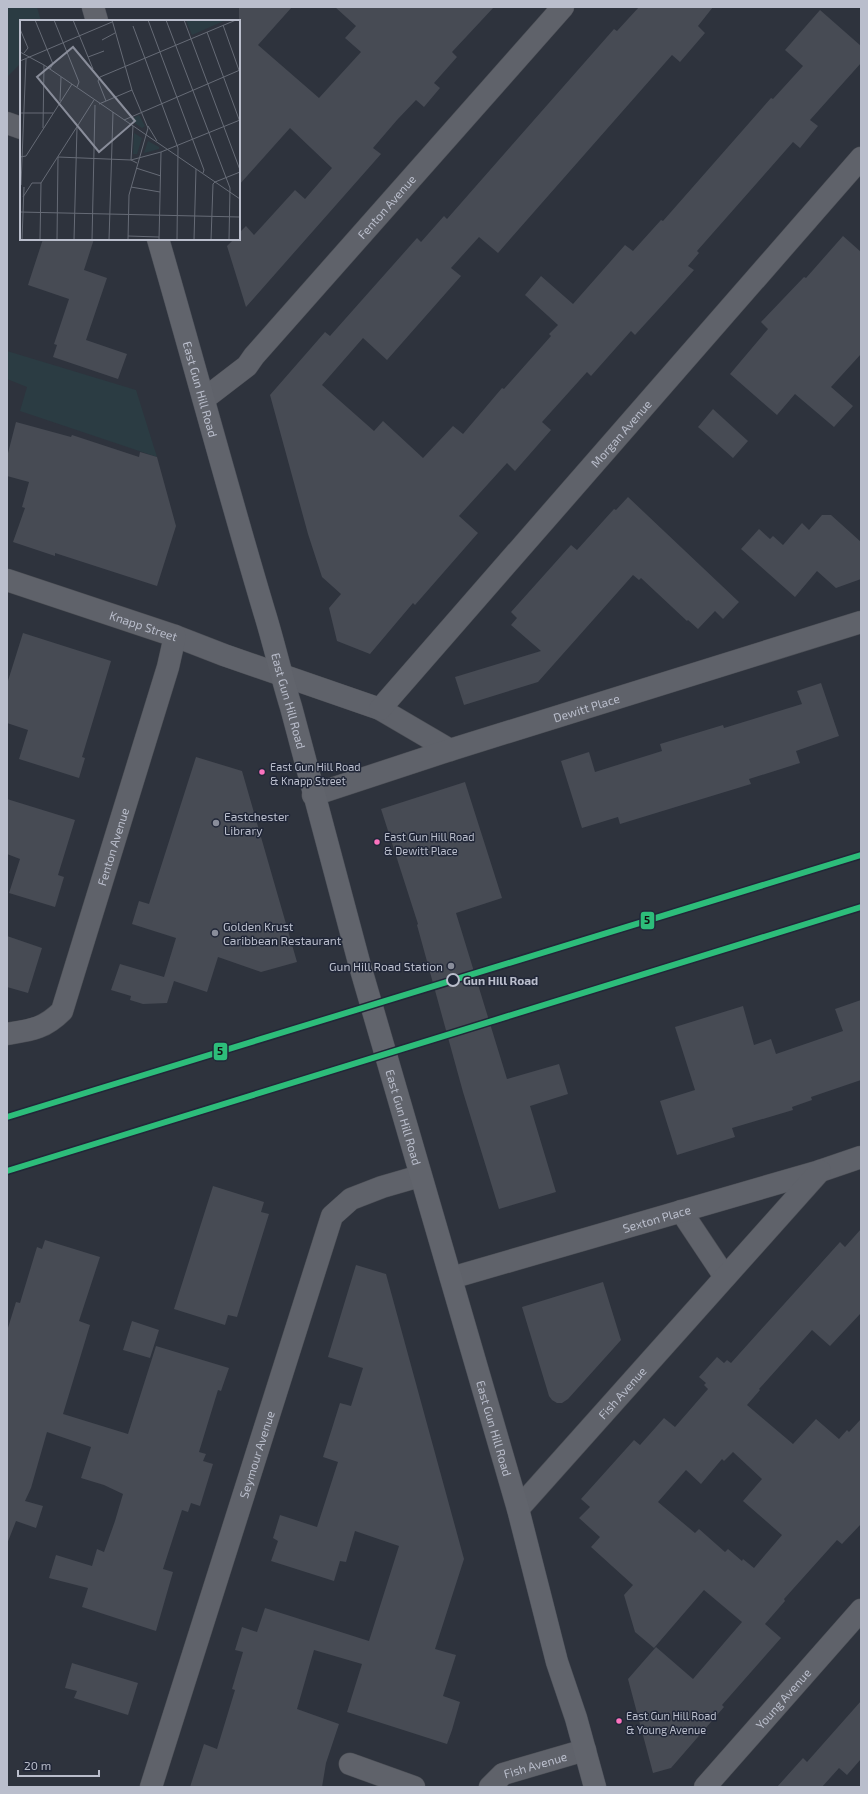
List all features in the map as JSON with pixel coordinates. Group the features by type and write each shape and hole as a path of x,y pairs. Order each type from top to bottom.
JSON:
{"main road":[{"path":"93,7 97,20"},
{"name":"East Gun Hill Road","path":"158,240 272,638 280,674 291,707 420,1176 518,1508 557,1662 595,1787"}],"street":[{"name":"Fenton Avenue","path":"204,399 247,366 254,356 563,7"},
{"name":"Morgan Avenue","path":"380,709 861,158"},
{"name":"Knapp Street","path":"7,580 175,636 280,674"},
{"name":"Dewitt Place","path":"314,795 450,750 861,622"},
{"name":"Fenton Avenue","path":"13,1033 43,1027 62,1011 168,668 175,636"},
{"path":"280,674 380,709 450,750"},
{"name":"Sexton Place","path":"451,1278 820,1171 861,1157"},
{"name":"Fish Avenue","path":"518,1508 820,1171"},
{"name":"Seymour Avenue","path":"151,1787 332,1216 352,1199 382,1187 420,1176"},
{"path":"681,1211 725,1277"},
{"name":"Young Avenue","path":"714,1784 861,1610"},
{"name":"Fish Avenue","path":"490,1787 503,1774 585,1750"},
{"path":"350,1764 414,1787"}],"shaded area":[{"path":"7,7 37,7 41,20 20,20 20,64 7,77"},
{"path":"7,351 136,390 157,457 20,411 27,387 7,379"}],"building":[{"path":"239,7 292,7 258,45 319,98 361,52 345,38 356,26 335,7 494,7 452,52 457,57 434,83 440,88 424,107 416,100 397,120 373,148 381,154 246,307 227,246 233,240 240,240 240,232 246,226 254,235 295,190 305,199 332,168 290,128 240,184"},
{"path":"639,7 713,7 698,26 705,33 680,62 672,55 498,253 479,237 451,268 461,276 387,360 363,338 322,385 374,431 383,421 423,458 453,426 463,434 502,388 504,389 551,336 549,334 558,325 525,295 541,276 573,304 625,245 633,251 661,220 663,221 771,98 773,99 803,66 785,50 820,10 861,46 861,63 810,120 818,126 800,148 793,142 697,251 699,253 688,266 694,270 635,335 631,331 591,376 587,372 542,422 551,430 515,471 507,463 459,516 478,533 415,605 413,603 370,654 337,641 329,608 341,594 322,577 308,534 270,395 325,332 330,336 417,238 421,242 444,216 447,219 614,29 617,31"},
{"path":"843,236 861,252 861,354 831,387 853,406 834,427 795,394 777,415 730,374 768,329 761,322 804,277 806,278"},
{"path":"43,240 94,240 84,270 107,278 86,340 127,354 118,379 53,357 57,345 54,344 69,299 28,285"},
{"path":"713,409 748,441 733,458 698,427"},
{"path":"16,422 71,437 72,435 139,457 140,452 157,457 176,526 157,586 55,553 55,556 13,542 25,508 22,507 29,482 7,476 7,457"},
{"path":"628,497 739,602 723,619 715,611 698,629 688,620 687,621 641,578 639,580 633,575 538,682 464,705 455,677 541,651 511,625 517,618 511,612 571,545 577,550 614,509 616,510"},
{"path":"822,515 831,515 861,542 861,579 836,588 817,571 795,597 741,549 759,529 770,539 773,536 783,545 802,523 809,530"},
{"path":"23,633 111,661 82,757 85,758 79,778 19,759 28,730 7,723 7,684"},
{"path":"821,683 839,736 796,751 800,763 749,779 751,784 620,824 618,817 582,828 561,761 589,752 595,772 662,751 660,744 723,725 724,728 802,704 797,691"},
{"path":"196,757 242,771 297,962 261,972 218,957 207,992 174,981 167,1003 143,1004 130,1000 131,996 111,990 120,964 164,977 176,938 132,924 139,901 149,904"},
{"path":"465,782 502,898 456,913 507,1079 559,1064 568,1094 530,1106 556,1192 499,1209 463,1092 417,925 418,924 381,809"},
{"path":"7,799 75,820 58,875 64,877 55,907 9,893 20,859 7,854"},
{"path":"7,936 42,948 28,993 7,987"},
{"path":"861,1000 861,1080 811,1097 812,1100 792,1107 793,1110 732,1128 735,1137 677,1155 660,1101 695,1090 675,1027 743,1006 754,1045 771,1039 776,1054 843,1031 835,1009"},
{"path":"213,1186 264,1202 261,1212 269,1214 237,1317 228,1315 225,1325 174,1309"},
{"path":"861,1229 861,1313 830,1346 812,1330 759,1389 760,1390 747,1405 793,1444 816,1419 839,1439 847,1430 849,1432 861,1419 861,1524 842,1544 837,1540 784,1599 785,1601 765,1624 781,1638 722,1705 724,1707 671,1768 653,1773 628,1679 656,1647 693,1679 742,1622 704,1590 654,1648 635,1632 624,1595 633,1585 591,1547 600,1537 579,1518 590,1507 581,1499 634,1440 640,1445 664,1418 675,1427 708,1389 704,1385 706,1383 699,1377 717,1357 724,1363 727,1360 731,1363 840,1242 845,1247","holes":["733,1452 762,1479 743,1501 782,1535 754,1568 743,1559 742,1561 728,1549 725,1552 699,1529 695,1533 658,1502 686,1470 701,1484 722,1459 724,1461"]},
{"path":"45,1240 100,1257 79,1321 90,1325 63,1414 128,1434 156,1346 229,1368 221,1391 218,1390 199,1452 206,1454 203,1461 213,1464 200,1506 191,1503 188,1512 182,1510 163,1569 173,1572 156,1631 82,1607 88,1588 49,1578 56,1555 92,1566 97,1549 104,1552 115,1521 123,1494 104,1485 81,1478 91,1447 47,1432 31,1488 25,1501 43,1506 36,1528 16,1521 7,1544 7,1331 16,1302 20,1303 37,1247 42,1249"},
{"path":"356,1265 386,1274 464,1559 435,1649 456,1655 443,1696 460,1702 452,1730 447,1744 347,1712 362,1664 314,1650 297,1709 339,1724 326,1763 322,1787 190,1787 204,1744 217,1749 235,1690 232,1689 243,1652 235,1650 242,1627 257,1632 265,1608 369,1641 399,1546 355,1531 346,1562 340,1561 334,1581 271,1561 278,1541 273,1538 280,1515 317,1527 338,1462 323,1457 340,1403 351,1406 363,1368 328,1357"},
{"path":"603,1282 621,1340 568,1399 562,1403 557,1403 549,1396 522,1307"},
{"path":"132,1321 159,1330 150,1358 123,1350"},
{"path":"72,1663 138,1683 128,1715 74,1698 77,1691 65,1688"},
{"path":"861,1701 861,1759 847,1775 839,1768 822,1787 777,1787 803,1758 807,1762"}],"transit line":[{"name":"5","path":"7,1117 861,855"},
{"name":"5","path":"7,1171 861,907"}],"place":[{"name":"East Gun Hill Road & Knapp Street","path":"262,772"},
{"name":"Eastchester Library","path":"216,823"},
{"name":"East Gun Hill Road & Dewitt Place","path":"377,842"},
{"name":"Golden Krust Caribbean Restaurant","path":"215,933"},
{"name":"Gun Hill Road Station","path":"451,966"},
{"name":"Gun Hill Road","path":"453,980"},
{"name":"East Gun Hill Road & Young Avenue","path":"619,1721"}]}
